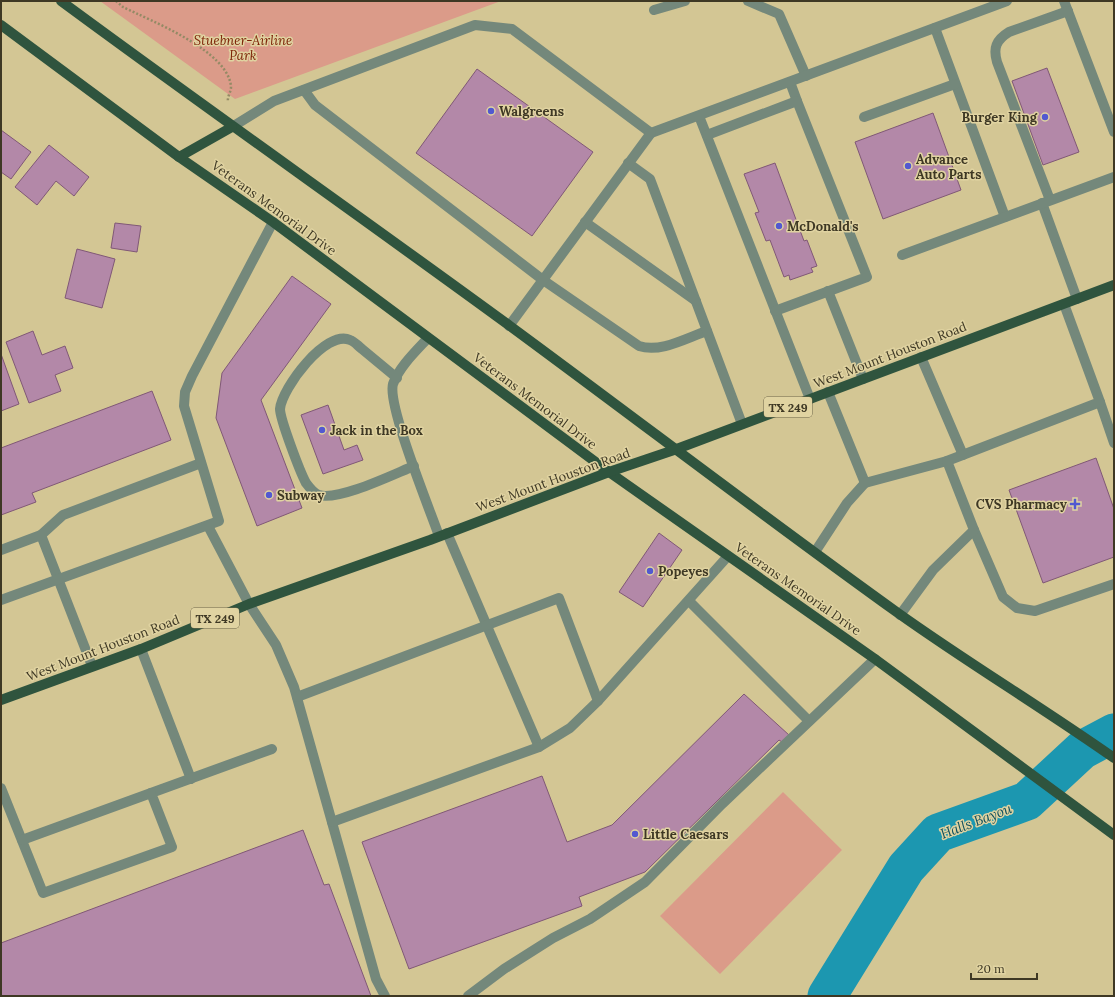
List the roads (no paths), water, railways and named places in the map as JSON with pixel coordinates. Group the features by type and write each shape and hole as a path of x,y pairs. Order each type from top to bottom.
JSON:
{"main road":[{"path":"61,1 232,127 509,326 674,450 900,615 1114,758"},
{"name":"Veterans Memorial Drive","path":"1,25 179,157 272,222 609,472 875,659 1114,835"},
{"path":"179,157 232,127"},
{"name":"West Mount Houston Road","path":"1,700 141,649 249,604 443,535 609,472 674,450 1114,285"}],"lane":[{"path":"654,10 685,1"},
{"path":"748,1 779,14 806,76"},
{"path":"509,326 651,133 1007,1"},
{"path":"1064,1 1114,132"},
{"path":"1068,11 1009,32 1000,38 995,46 995,54 1046,202 1077,299"},
{"path":"232,127 274,102 475,25 512,30 651,133"},
{"path":"935,28 1005,217"},
{"path":"775,311 867,277 790,82"},
{"path":"864,116 955,84"},
{"path":"304,90 315,105 543,280 639,346 658,348 707,331"},
{"path":"707,135 797,101"},
{"path":"699,116 810,399"},
{"path":"628,163 650,179 742,424"},
{"path":"902,255 1114,177"},
{"path":"1,600 219,521 184,406 185,392 272,222"},
{"path":"585,222 696,301"},
{"path":"828,291 863,379"},
{"path":"1064,304 1114,443"},
{"path":"428,338 405,364 393,385 395,411 414,466 443,535 486,625 539,747"},
{"path":"397,378 350,339 338,339 322,347 298,374 284,393 280,410 283,423 307,484 318,495 328,496 351,491 414,466"},
{"path":"921,357 963,455"},
{"path":"828,392 865,482"},
{"path":"815,552 847,503 865,482 947,461 1100,402"},
{"path":"947,461 974,530 1003,597 1017,608 1035,611 1114,584"},
{"path":"1,550 41,535 63,515 201,463"},
{"path":"208,526 249,604 276,645 297,696 376,979 385,996"},
{"path":"900,615 933,570 974,530"},
{"path":"41,535 92,666"},
{"path":"332,822 539,747 570,728 598,700 689,601 728,556"},
{"path":"297,696 559,598 598,700"},
{"path":"689,601 809,722"},
{"path":"141,649 191,779"},
{"path":"468,996 504,969 553,938 590,919 645,882 722,804 875,659"},
{"path":"22,840 272,749"},
{"path":"1,788 43,893 172,847 150,793"}],"waterway":[{"name":"Halls Bayou","path":"827,996 906,868 938,833 1027,801 1082,750 1114,733"}],"place":[{"name":"Walgreens","path":"491,111"},
{"name":"Burger King","path":"1045,117"},
{"name":"Advance Auto Parts","path":"908,166"},
{"name":"McDonald's","path":"779,226"},
{"name":"Jack in the Box","path":"322,430"},
{"name":"Subway","path":"269,495"},
{"name":"CVS Pharmacy","path":"1075,504"},
{"name":"Popeyes","path":"650,571"},
{"name":"Little Caesars","path":"635,834"}],"park label":[{"name":"Stuebner-Airline Park","path":"243,48"}]}
